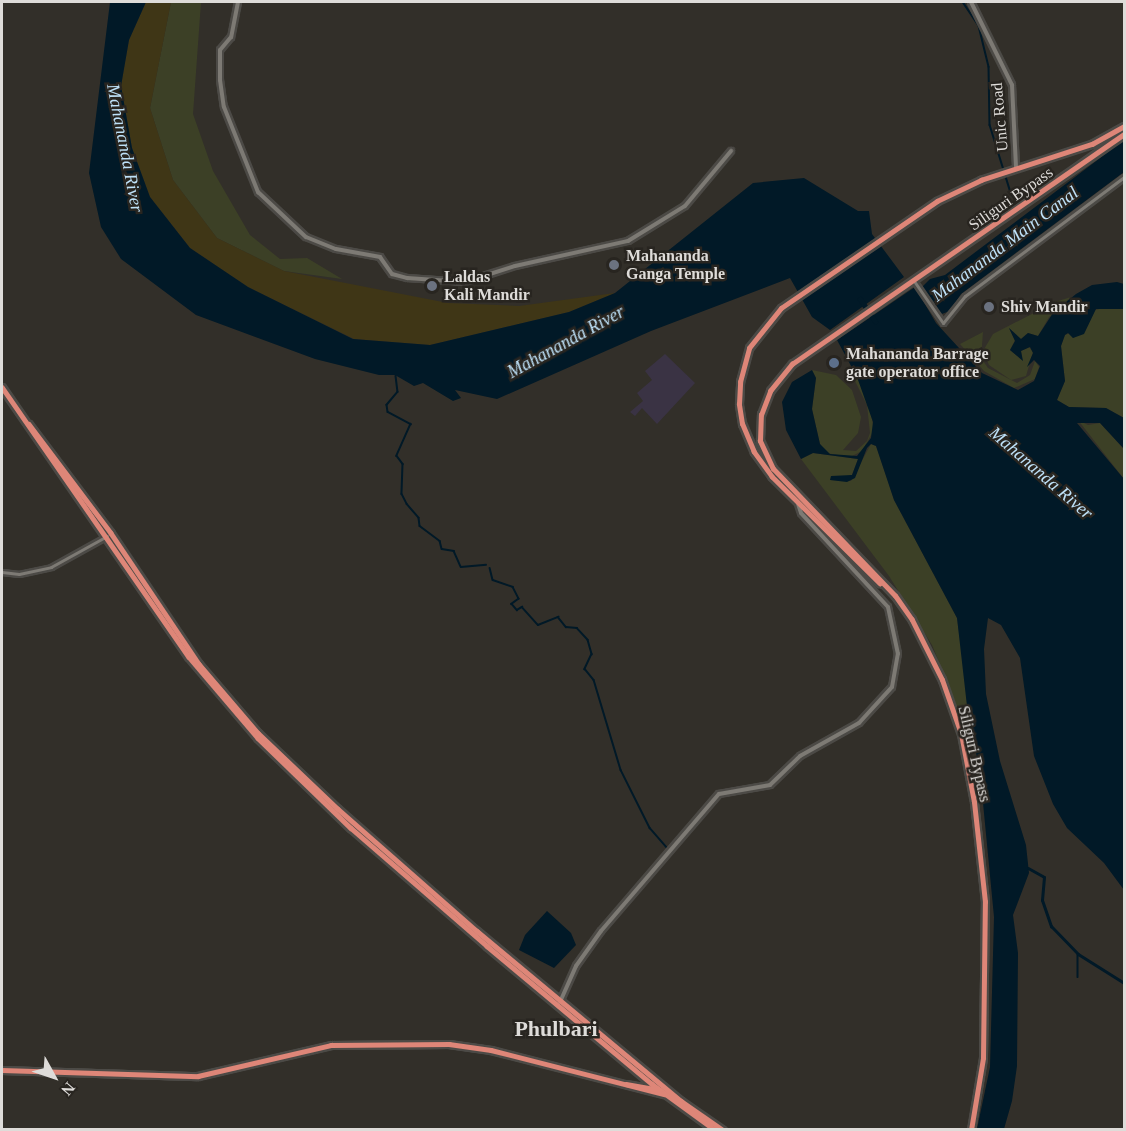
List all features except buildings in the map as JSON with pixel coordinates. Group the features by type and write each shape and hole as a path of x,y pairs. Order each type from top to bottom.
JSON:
{"highway":[{"path":"906,612 798,504 759,461 742,424 739,393 744,358 761,328 781,308 954,191 1000,173 1092,144 1125,126"},
{"name":"Siliguri Bypass","path":"971,1130 983,1058 985,902 980,848 961,734 938,671 906,612 895,596 780,477 762,448 761,415 770,391 792,364 1125,134"},
{"path":"2,387 109,534 168,622 206,673 258,733 376,843 554,999 715,1130"},
{"path":"559,1003 660,1090"},
{"path":"2,1070 198,1076 316,1047 437,1043 479,1047 624,1084 667,1092"},
{"path":"639,1086 645,1078"},
{"path":"624,1084 667,1092 723,1130"}],"main road":[{"path":"237,2 231,37 220,50 220,80 224,107 258,192 306,237 336,249 380,257 392,274 408,278 465,282 515,266 628,241 685,206 731,151"},
{"name":"Unic Road","path":"971,2 1012,85 1014,169"},
{"path":"559,1003 564,990 600,931 719,794 770,785 800,756 859,723 892,687 898,654 888,608 801,513 798,504"},
{"path":"554,999 564,990"}],"street":[{"path":"912,281 944,322 969,293 1125,177"},
{"path":"2,572 19,574 51,567 109,534"}],"shaded area":[{"path":"665,354 695,383 657,424 642,408 635,416 630,412 643,401 637,393 652,380 645,371"}],"green space":[{"path":"171,2 201,2 193,114 213,171 250,235 280,259 307,258 342,279 284,271 217,238 173,180 150,108"},
{"path":"1071,297 1049,317 1038,336 1028,333 1021,339 1009,328 1015,340 1010,350 1022,360 1021,351 1029,347 1033,352 1026,376 1011,380 989,365 983,351 993,334 1055,302"},
{"path":"1112,306 1124,308 1124,418 1106,408 1069,407 1057,400 1065,381 1061,346 1065,335 1070,333 1073,338 1083,332 1095,310"},
{"path":"983,332 981,358 988,368 1017,383 1030,375 1035,361 1039,367 1035,379 1014,388 984,371 960,344"},
{"path":"847,365 857,377 869,404 874,430 862,451 850,457 826,453 820,444 812,409 816,378 812,370 836,375 852,390 861,417 858,433 843,450 856,451 867,441 870,433 867,405"},
{"path":"1078,420 1088,425 1100,423 1124,449 1124,479"},
{"path":"871,444 876,446 894,500 957,618 976,750 969,753 954,699 932,645 889,576 801,459 813,453 858,459 852,475 830,480 851,481"}],"sand":[{"path":"146,2 171,2 150,108 173,180 217,238 284,271 448,303 519,306 615,293 569,312 430,345 354,339 248,287 190,248 150,197 132,148 121,86 129,40"}],"water":[{"path":"110,2 146,2 129,40 121,86 132,148 150,197 190,248 248,287 353,339 430,345 569,312 615,293 753,183 804,178 858,211 869,211 872,234 904,277 830,330 812,317 790,278 651,331 497,399 455,390 461,398 453,401 423,383 414,386 395,375 379,375 315,359 196,315 121,259 101,227 89,173"},
{"name":"Mahananda Main Canal","path":"1124,140 1124,172 961,294 950,311 939,315 920,289 930,279 945,275"},
{"path":"1117,282 1124,284 1124,309 1096,309 1084,334 1073,338 1068,333 1065,335 1061,346 1065,381 1057,400 1069,407 1106,408 1124,418 1124,449 1100,423 1077,423 1124,479 1124,890 1104,863 1067,828 1053,804 1034,756 1020,658 1001,625 988,618 984,649 986,694 1000,761 1026,845 1029,873 1013,915 1018,953 1017,1066 1012,1101 1004,1129 977,1129 990,1067 994,917 980,772 968,715 957,618 894,500 876,446 871,444 867,448 855,478 847,482 830,480 831,476 852,475 858,459 813,453 801,459 786,430 782,402 792,382 812,370 816,378 812,409 820,444 830,454 857,456 871,438 873,422 857,377 837,340 915,287 936,323 982,373 1018,390 1034,381 1040,366 1034,360 1027,367 1033,353 1030,347 1021,351 1023,361 1010,350 1015,341 1009,328 1021,339 1028,333 1038,336 1053,313 1076,294 1092,285"},
{"path":"547,911 571,933 576,945 554,968 519,950 525,935"}],"waterway":[{"path":"963,2 979,26 989,67 990,125 1011,193 1019,204"},
{"name":"Mahananda River","path":"860,299 875,321"},
{"path":"396,376 398,392 387,405 388,412 411,424 397,456 403,464 402,494 419,518 420,526 440,541 442,549 454,551 461,567 486,565"},
{"path":"490,568 493,580 513,587 519,599 512,604 517,610 522,607 538,625 558,617 566,627 577,628 588,640 592,654 585,669 594,680 621,770 650,828 668,849"},
{"path":"1028,868 1044,877 1042,900 1051,926 1078,954 1124,983"},
{"path":"1078,954 1078,977"}],"place":[{"name":"Mahananda Ganga Temple","path":"614,265"},
{"name":"Laldas Kali Mandir","path":"432,286"},
{"name":"Shiv Mandir","path":"989,307"},
{"name":"Mahananda Barrage gate operator office","path":"834,363"}],"district":[{"name":"Phulbari","path":"556,1029"}]}
